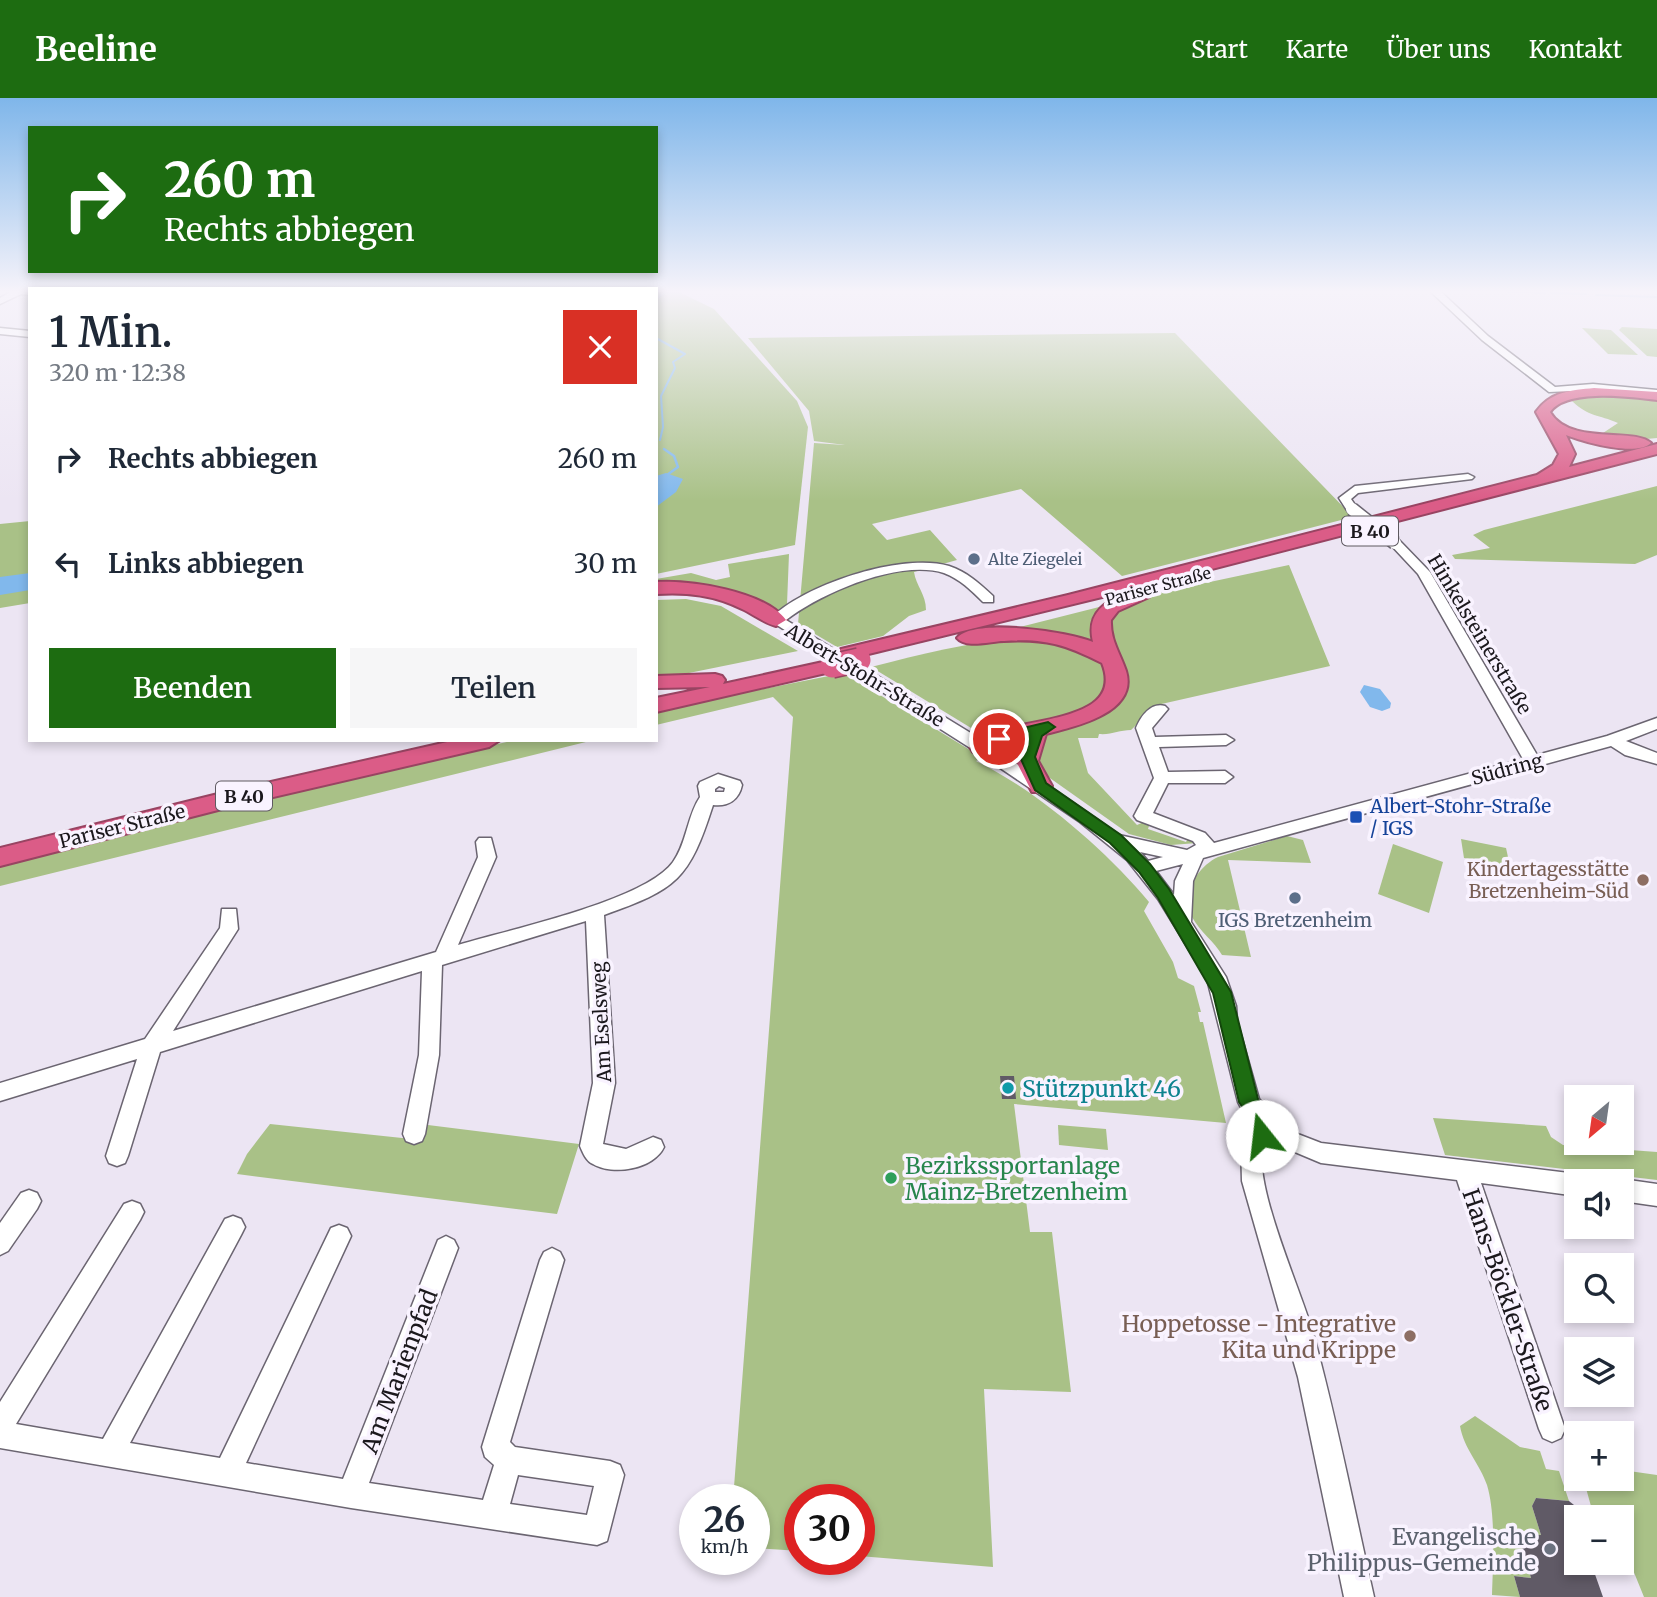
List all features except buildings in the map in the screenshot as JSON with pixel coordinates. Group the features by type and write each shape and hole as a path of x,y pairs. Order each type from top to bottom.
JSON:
{"highway":[{"path":"1519,484 1553,472 1564,463 1566,446 1545,416 1544,409 1549,403 1569,396 1612,393 1657,395"},
{"path":"1552,425 1575,435 1607,442 1657,442"},
{"name":"Pariser Straße","path":"658,705 1657,449"},
{"name":"Pariser Straße","path":"658,695 944,640 1657,456"},
{"path":"1564,480 1657,466"},
{"name":"B 40","path":"981,747 1003,751 1042,730 1095,710 1110,699 1116,689 1117,677 1099,634 1101,619 1105,613 1128,598 1175,581"},
{"path":"658,588 712,590 741,600 776,620"},
{"name":"B 40","path":"944,640 1049,634 1084,643 1108,658"},
{"name":"B 40","path":"658,682 730,679"},
{"path":"1040,786 1027,761 1042,730"},
{"name":"Pariser Straße","path":"0,847 444,742"},
{"name":"Pariser Straße","path":"0,857 222,801 480,742"}],"street":[{"path":"1515,361 1553,390 1593,387 1657,395"},
{"name":"Hinkelsteinerstraße","path":"1468,477 1355,490 1345,498 1352,509 1395,543 1423,572 1533,762"},
{"path":"776,620 802,601 895,568 914,566 942,568 957,573 988,599"},
{"name":"Albert-Stohr-Straße","path":"776,620 1040,786 1115,839 1145,868 1198,952 1216,1005 1227,1021 1249,1102 1271,1130"},
{"path":"1160,709 1145,725 1162,778 1143,816 1199,837 1197,851 1184,881 1182,923"},
{"name":"Südring","path":"1145,868 1197,851 1613,740 1657,723"},
{"path":"1150,743 1226,740"},
{"path":"1613,740 1631,751 1657,759"},
{"path":"1162,778 1226,777"},
{"path":"0,1092 595,911 653,890 681,868 689,855 705,802 710,798"},
{"name":"Südring","path":"1115,839 1197,851"},
{"path":"414,1134 429,1055 438,957 487,857 485,842"},
{"name":"Am Eselsweg","path":"595,911 604,1083 591,1146 598,1156 628,1160 653,1147"},
{"path":"117,1156 152,1045 229,929 229,914"},
{"path":"1271,1130 1252,1144 1250,1162 1264,1224 1289,1293 1318,1409 1359,1597"},
{"name":"Hans-Böckler-Straße","path":"1271,1130 1294,1145 1321,1153 1564,1183"},
{"name":"Hans-Böckler-Straße","path":"1465,1171 1552,1429"},
{"path":"1634,1192 1657,1195"},
{"path":"0,1243 29,1201"},
{"path":"0,1426 132,1212"},
{"path":"111,1452 233,1227"},
{"path":"227,1474 339,1236"},
{"name":"Am Marienpfad","path":"351,1494 446,1248"},
{"path":"0,1435 351,1494 597,1531 610,1475 509,1460 495,1447 552,1261"},
{"path":"492,1516 509,1460"}],"green space":[{"path":"658,361 761,361 797,401 808,427 795,545 658,574"},
{"path":"767,361 1202,361 1353,517 1122,576 1021,489 872,524 887,540 930,530 957,560 914,572 926,610 909,616 883,636 837,647 798,624 814,443 845,445 814,441 809,411"},
{"path":"1592,396 1657,399 1657,438 1636,440 1595,434 1603,433 1618,423 1589,413 1572,401"},
{"path":"1657,486 1657,555 1635,564 1455,559 1452,555 1490,548 1473,535 1484,530"},
{"path":"28,521 28,603 0,608 0,524"},
{"path":"789,554 787,604 790,607 780,612 658,585 658,579 691,573 716,580 730,577 728,564"},
{"path":"1289,565 1330,666 1157,705 1131,730 1099,734 1098,738 1078,738 1088,773 1137,825 1146,821 1150,823 1148,829 1186,842 1189,837 1197,843 1171,845 1129,834 1047,776 1037,758 1040,738 1103,712 1110,614 1149,595"},
{"path":"686,599 721,606 798,651 684,674 658,674 658,600"},
{"path":"1111,604 1098,645 1065,633 1008,630"},
{"path":"1051,636 1105,662 1106,695 1075,713 997,733 976,731 871,667 960,646"},
{"name":"Bezirkssportanlage Mainz-Bretzenheim","path":"844,673 983,758 976,761 1022,788 1091,842 1149,902 1144,911 1173,962 1178,978 1194,986 1201,1012 1198,1012 1200,1022 1203,1022 1226,1123 1014,1104 1030,1232 1052,1232 1071,1392 984,1389 993,1567 875,1557 875,1484 784,1484 784,1550 770,1549 770,1484 734,1484 793,717 773,697 658,725 658,710"},
{"path":"507,742 586,742 0,886 0,862 278,793"},
{"path":"1287,836 1303,840 1311,863 1228,860 1251,957 1222,955 1192,917 1188,899 1193,882 1204,867 1218,857"},
{"path":"1461,839 1506,848 1510,866 1464,858"},
{"path":"1393,844 1443,862 1429,913 1378,894"},
{"path":"1433,1118 1546,1126 1551,1137 1564,1145 1564,1155 1634,1155 1634,1150 1657,1152 1657,1180 1634,1177 1634,1169 1564,1169 1445,1155"},
{"path":"270,1124 421,1140 428,1125 579,1144 557,1214 237,1174 247,1154"},
{"path":"1058,1125 1106,1129 1108,1150 1059,1145"},
{"path":"1475,1416 1520,1447 1540,1451 1546,1469 1559,1471 1569,1501 1536,1498 1532,1506 1541,1535 1518,1533 1531,1578 1514,1576 1520,1597 1492,1595 1493,1539 1490,1497 1484,1477 1465,1442 1460,1426"},
{"path":"1634,1472 1657,1475 1657,1597 1644,1597 1634,1572 1634,1505 1591,1505 1587,1491 1634,1491"}],"water":[{"path":"666,473 683,479 676,492 658,506 658,475"},
{"path":"28,573 28,590 0,595 0,577"},
{"path":"1364,685 1380,689 1391,703 1390,708 1382,711 1370,707 1360,692"}],"waterway":[{"path":"660,440 663,427 661,396 675,368 675,361"},
{"path":"664,449 674,456 678,467 667,475"}],"place":[{"name":"Alte Ziegelei","path":"974,559"},
{"name":"Albert-Stohr-Straße / IGS","path":"1356,817"},
{"name":"Kindertagesstätte Bretzenheim-Süd","path":"1643,880"},
{"name":"IGS Bretzenheim","path":"1295,898"},
{"name":"Stützpunkt 46","path":"1008,1088"},
{"name":"Bezirkssportanlage Mainz-Bretzenheim","path":"891,1178"},
{"name":"Hoppetosse - Integrative Kita und Krippe","path":"1410,1336"},
{"name":"Evangelische Philippus-Gemeinde","path":"1550,1549"}],"route":[{"path":"999,739 1048,727 1035,734 1027,757 1040,786 1115,839 1145,868 1164,894 1216,977 1226,1006 1227,1021 1249,1102 1271,1130 1262,1136"}]}
